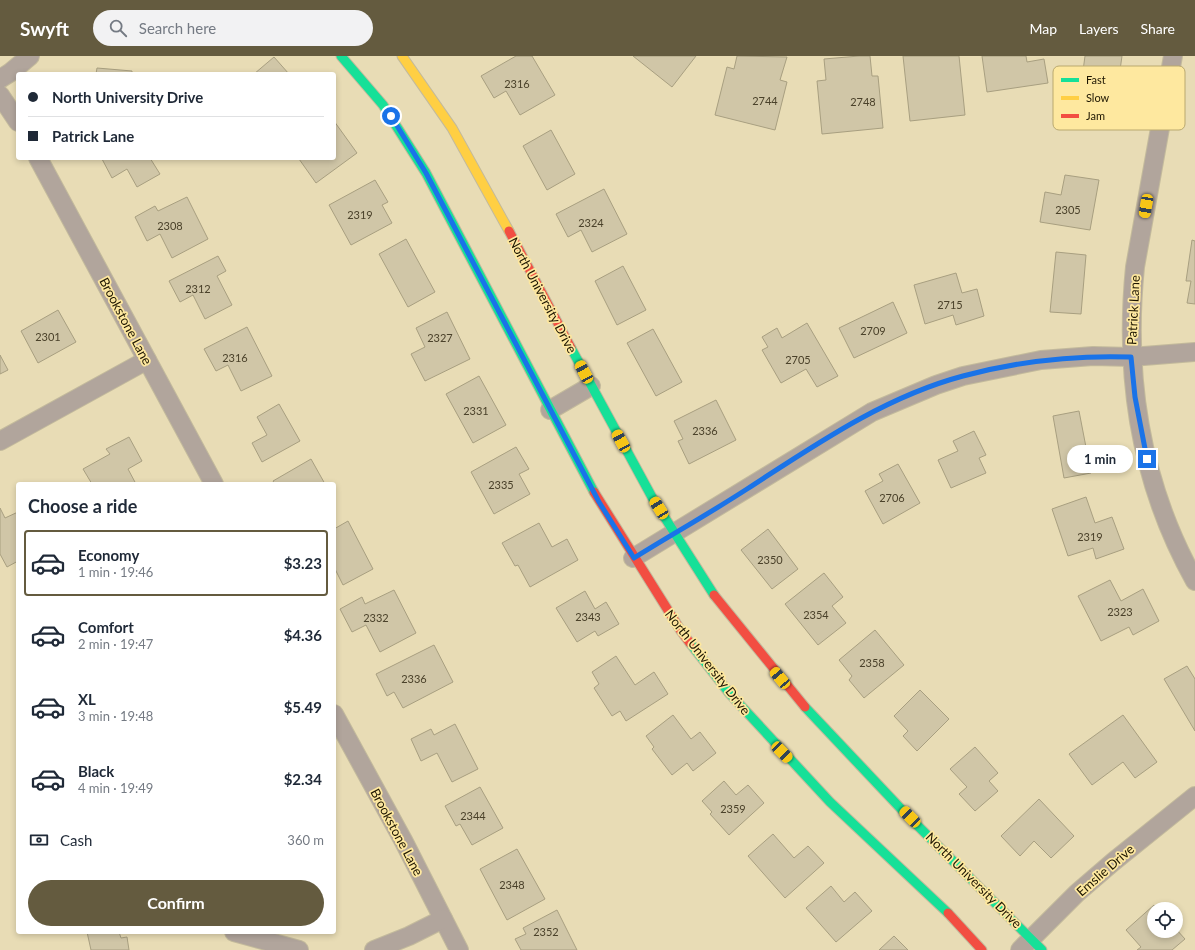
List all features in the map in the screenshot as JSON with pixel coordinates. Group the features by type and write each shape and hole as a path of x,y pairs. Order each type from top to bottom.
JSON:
{"street":[{"path":"0,79 30,56"},
{"name":"North University Drive","path":"341,56 383,105 418,160 599,502 681,631 730,694 772,741 830,802 938,903 982,950"},
{"name":"North University Drive","path":"402,56 445,115 651,496 703,579 730,616 798,700 1031,946"},
{"name":"Patrick Lane","path":"1171,66 1173,56"},
{"path":"0,95 16,119"},
{"name":"Patrick Lane","path":"1160,130 1135,267 1132,296 1131,357 1135,397 1143,447 1153,483 1172,534 1195,581"},
{"name":"Brookstone Lane","path":"39,160 213,482"},
{"path":"634,558 872,412 936,385 963,376 1017,363 1093,356 1131,357 1195,352"},
{"path":"0,441 147,360"},
{"path":"550,410 591,386"},
{"name":"Brookstone Lane","path":"336,718 404,842 459,950"},
{"name":"Emslie Drive","path":"1031,946 1077,893 1195,796"},
{"path":"374,950 398,941 443,919"},
{"path":"241,934 299,950"}],"building":[{"path":"516,56 532,56 555,95 520,115 506,91 494,98 481,76"},
{"path":"633,56 696,56 672,87"},
{"path":"737,56 787,57 780,80 787,82 775,130 715,115 727,67 734,69"},
{"path":"870,56 872,76 878,76 883,128 822,134 817,81 826,80 824,59"},
{"path":"903,56 959,56 965,115 910,121"},
{"path":"982,56 1026,56 1027,62 1044,59 1048,83 987,92"},
{"path":"1085,56 1122,56 1121,66 1084,66"},
{"path":"274,57 287,72 256,72"},
{"path":"97,68 132,71 132,72 96,72"},
{"path":"336,124 357,153 316,183 300,160 336,160"},
{"path":"551,130 575,174 547,190 523,146"},
{"path":"103,160 151,160 160,174 137,187 127,169 112,178"},
{"path":"1065,175 1099,180 1090,230 1040,222 1045,192 1061,195"},
{"path":"375,180 388,202 382,205 392,223 351,245 329,205"},
{"path":"604,189 627,234 592,252 581,230 568,237 556,214"},
{"path":"187,197 208,239 172,258 160,234 147,241 135,217 155,206 158,211"},
{"path":"406,239 435,292 408,307 379,254"},
{"path":"1192,240 1195,241 1195,304 1187,303 1191,281 1186,281"},
{"path":"1056,252 1086,255 1081,314 1050,312"},
{"path":"218,256 226,271 217,276 232,305 205,319 193,295 180,302 169,281"},
{"path":"623,266 646,310 617,325 595,281"},
{"path":"956,273 962,293 977,289 984,316 956,325 953,315 925,324 914,285"},
{"path":"893,302 907,333 854,358 839,328"},
{"path":"58,310 76,342 38,363 21,331"},
{"path":"447,312 470,359 425,381 411,354 425,347 416,328"},
{"path":"807,323 838,376 817,387 806,369 781,383 762,350 768,347 762,337 777,328 782,338"},
{"path":"247,327 272,376 241,391 228,365 216,371 204,349"},
{"path":"653,329 682,382 656,396 627,343"},
{"path":"0,355 8,370 0,374"},
{"path":"479,376 506,425 473,443 446,394"},
{"path":"716,400 736,440 689,464 678,441 683,439 674,421"},
{"path":"279,404 300,441 262,462 252,443 267,435 257,417"},
{"path":"1079,411 1091,473 1064,478 1053,416"},
{"path":"974,431 986,455 979,458 986,473 951,488 938,460 958,451 953,441"},
{"path":"129,437 142,461 128,469 135,482 91,482 83,469 110,454 106,449"},
{"path":"516,447 529,469 519,474 530,494 494,514 471,472"},
{"path":"311,459 324,482 274,482 273,481"},
{"path":"898,464 920,503 883,524 865,491 883,481 879,474"},
{"path":"1086,497 1095,523 1112,517 1124,549 1096,559 1093,548 1068,556 1052,509"},
{"path":"0,508 5,518 16,513 16,562 7,567 0,554"},
{"path":"348,521 373,569 343,585 336,571 336,528"},
{"path":"539,523 552,547 567,539 578,560 530,587 518,565 515,566 502,543"},
{"path":"768,529 798,569 772,589 741,550"},
{"path":"824,573 843,597 832,606 846,623 818,645 785,604"},
{"path":"1110,580 1121,601 1143,589 1159,621 1133,635 1129,627 1101,641 1078,596"},
{"path":"394,590 416,633 380,652 366,625 352,632 340,609 362,597 365,604"},
{"path":"585,591 595,609 606,602 619,624 598,636 595,631 577,642 556,608"},
{"path":"875,630 904,665 864,698 849,680 852,676 839,660"},
{"path":"434,645 453,682 403,708 394,692 387,696 376,674"},
{"path":"616,656 635,685 654,672 668,694 626,721 620,711 612,716 594,688 599,684 592,672"},
{"path":"1187,666 1195,679 1195,731 1164,679"},
{"path":"920,690 949,719 917,751 903,736 908,731 894,716"},
{"path":"673,715 691,739 700,732 716,753 693,771 687,763 672,775 652,749 654,747 646,736"},
{"path":"1123,715 1157,762 1135,778 1123,762 1092,785 1069,754"},
{"path":"455,724 478,769 452,782 437,753 421,761 411,739 431,729 434,735"},
{"path":"975,747 998,773 989,781 998,791 975,811 959,794 967,787 950,769"},
{"path":"724,781 736,795 748,785 764,803 729,835 710,814 712,812 702,801"},
{"path":"480,787 503,828 472,845 460,824 456,826 445,806"},
{"path":"1039,799 1074,836 1051,858 1034,841 1020,856 1001,836"},
{"path":"773,834 794,858 808,846 824,863 785,898 748,856"},
{"path":"517,849 545,899 507,920 480,869"},
{"path":"831,886 844,902 855,892 872,911 836,942 806,908"},
{"path":"557,910 577,950 521,950 515,939 526,934 523,928"},
{"path":"1147,911 1147,938 1183,938 1183,937 1185,939 1172,950 1137,950 1141,947 1126,930"},
{"path":"87,934 120,934 121,938 127,937 129,950 91,950"},
{"path":"894,936 908,950 879,950"}],"traffic: fast":[{"path":"341,56 383,105 426,173 594,492"},
{"path":"571,348 653,499 714,595"},
{"path":"690,643 730,694 830,802 948,913"},
{"path":"805,707 904,812 1042,950"}],"traffic: slow":[{"path":"402,56 452,128 509,231"}],"traffic: jam":[{"path":"509,231 571,348"},
{"path":"594,492 690,643"},
{"path":"714,595 805,707"},
{"path":"948,913 982,950"}],"route":[{"path":"391,116 426,173 599,502 634,558 872,412 936,385 963,376 1017,363 1093,356 1131,357 1135,397 1143,447 1147,459"}]}
